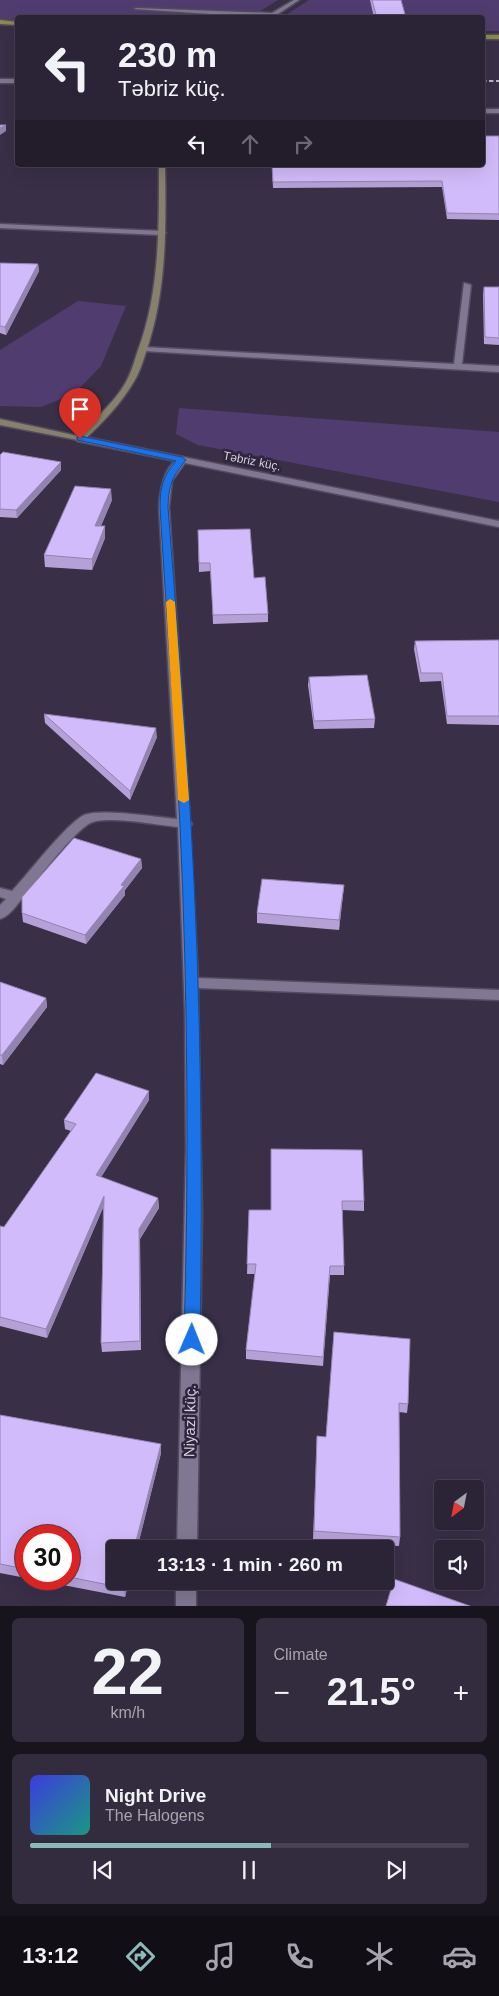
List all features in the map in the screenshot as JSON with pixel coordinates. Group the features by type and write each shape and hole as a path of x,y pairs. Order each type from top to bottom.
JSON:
{"main road":[{"path":"0,22 15,24"},
{"path":"0,26 15,28"},
{"path":"485,37 499,37"},
{"path":"80,439 112,407 129,385 144,349 157,302 162,233 162,167"},
{"name":"Təbriz küç.","path":"0,422 80,439"}],"street":[{"path":"272,15 297,0"},
{"path":"136,9 251,15"},
{"path":"0,81 15,81"},
{"path":"485,111 499,111"},
{"path":"0,226 162,233"},
{"path":"458,367 467,285"},
{"path":"144,349 499,369"},
{"name":"Təbriz küç.","path":"80,439 499,524"},
{"name":"Niyazi küç.","path":"182,460 172,471 165,488 164,507 186,824 190,983 194,1245 187,1540"},
{"path":"0,914 75,828 88,818 113,817 186,824"},
{"path":"0,892 16,897"},
{"path":"190,983 499,995"},
{"path":"186,1590 186,1606"}],"shaded area":[{"path":"0,0 278,0 254,15 15,15 15,22 0,20"},
{"path":"309,0 499,0 499,31 485,31 485,15 286,15"},
{"path":"78,301 126,306 101,366 74,394 41,407 0,406 0,350"},
{"path":"179,408 499,432 499,502 198,445 176,434"}],"building":[{"path":"372,0 401,0 405,15 376,15"},
{"path":"485,136 499,136 499,214 447,213 442,181 273,182 272,167 485,167"},
{"path":"0,263 38,264 5,327 0,326"},
{"path":"484,287 499,287 499,338 485,337"},
{"path":"3,452 61,462 16,510 0,509 0,455"},
{"path":"75,486 111,489 95,526 105,526 92,559 44,555"},
{"path":"250,529 254,578 265,577 268,614 213,615 210,563 199,563 198,530"},
{"path":"499,640 499,716 447,716 442,673 421,673 415,641"},
{"path":"367,675 375,719 314,721 309,677"},
{"path":"44,714 156,728 130,791"},
{"path":"74,838 141,859 121,885 124,886 85,935 22,913 22,897"},
{"path":"262,879 344,885 339,920 257,913"},
{"path":"0,982 46,998 2,1055 0,1055"},
{"path":"96,1073 149,1091 96,1175 158,1198 139,1229 140,1341 101,1343 104,1196 46,1329 0,1317 0,1226 4,1227 76,1124 64,1120"},
{"path":"271,1149 362,1150 364,1201 342,1201 344,1266 330,1266 323,1357 246,1350 256,1264 247,1264 249,1210 271,1210"},
{"path":"334,1332 410,1339 408,1404 399,1403 400,1537 314,1531 317,1436 326,1437"},
{"path":"0,1415 161,1444 136,1540 106,1540 106,1584 80,1579 80,1525 15,1525 15,1567 0,1564"},
{"path":"394,1579 470,1606 386,1606 391,1590 394,1590"}],"railway":[{"path":"485,81 499,81"}],"slow traffic":[{"path":"170,602 184,800"}],"route":[{"path":"80,439 182,460 172,471 165,488 164,507 186,824 192,1013 194,1245 192,1340"}]}
